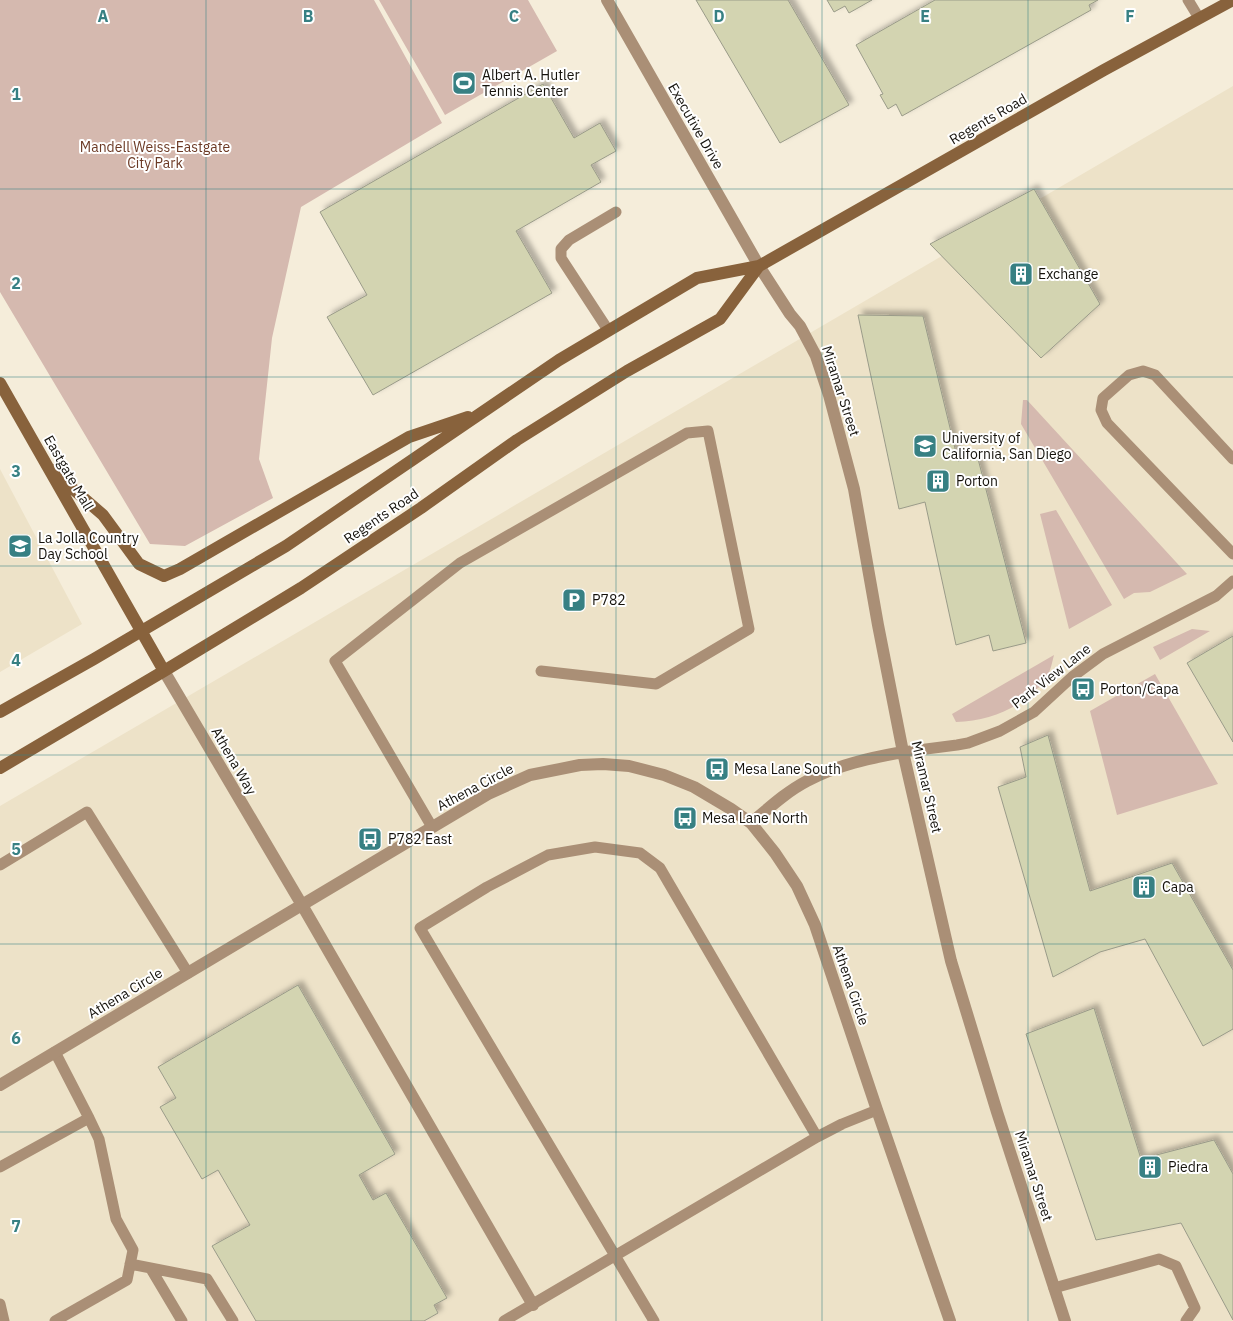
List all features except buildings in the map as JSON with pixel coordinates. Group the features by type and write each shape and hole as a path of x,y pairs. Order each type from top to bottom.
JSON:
{"main road":[{"name":"Regents Road","path":"0,712 286,546 560,360 697,278 759,266 1096,75 1233,0"},
{"name":"Regents Road","path":"0,768 301,588 422,508 517,440 627,371 720,319 759,266"},
{"name":"Eastgate Mall","path":"0,383 142,631"},
{"path":"50,469 103,515 139,564 164,576 409,437 486,411"},
{"name":"Athena Way","path":"142,631 164,671"}],"street":[{"name":"Executive Drive","path":"607,0 759,266"},
{"name":"Miramar Street","path":"759,266 800,326 816,356 829,395 854,489 903,752 951,961 997,1112 1065,1321"},
{"name":"Athena Way","path":"164,671 302,905 533,1305"},
{"path":"751,823 805,782 824,772 869,758 903,752"},
{"name":"Athena Circle","path":"0,1085 488,794 530,775 580,765 629,766 664,775 694,787 751,823 775,853 797,886 815,925 950,1321"}],"lane":[{"path":"1188,0 1199,18"},
{"path":"608,330 561,258 561,249 569,240 616,212"},
{"path":"1233,458 1155,375 1143,371 1129,375 1103,398 1101,410 1107,423 1233,554"},
{"path":"432,827 335,661 460,563 687,433 708,431 749,630 656,684 541,671"},
{"name":"Park View Lane","path":"903,752 968,743 1000,731 1034,712 1072,677 1103,654 1216,596 1233,581"},
{"path":"0,865 87,812 188,973"},
{"path":"654,1321 420,928 487,887 548,855 595,847 640,853 660,868 817,1137"},
{"path":"55,1052 98,1139 116,1219 132,1250 127,1280 55,1321"},
{"path":"504,1321 817,1137 842,1124 877,1110"},
{"path":"0,1167 89,1118"},
{"path":"1054,1288 1158,1259 1176,1266 1195,1308 1186,1321"},
{"path":"130,1264 207,1279 233,1321"},
{"path":"151,1268 182,1321"},
{"path":"0,1304 4,1321"}],"shaded area":[{"name":"University of California, San Diego","path":"1233,86 1233,1321 0,1321 0,806"},
{"name":"La Jolla Country Day School","path":"0,469 82,624 0,672"}],"green space":[{"name":"Mandell Weiss-Eastgate City Park","path":"0,0 374,0 442,123 301,207 272,338 259,459 273,498 185,546 150,544 0,292"},
{"name":"Albert A. Hutler Tennis Center","path":"379,0 528,0 557,51 445,115"},
{"path":"1023,400 1027,400 1187,574 1150,592 1134,593 1124,599 1021,424"},
{"path":"1056,510 1112,605 1069,629 1040,514"},
{"path":"1192,629 1210,631 1160,660 1153,647"},
{"path":"1054,655 1050,671 1044,682 1017,705 998,714 978,720 956,722 952,714"},
{"path":"1155,674 1218,784 1117,815 1090,711"}],"place":[{"name":"Albert A. Hutler Tennis Center","path":"464,83"},
{"name":"Exchange","path":"1021,274"},
{"name":"University of California, San Diego","path":"925,446"},
{"name":"Porton","path":"938,481"},
{"name":"La Jolla Country Day School","path":"20,546"},
{"name":"P782","path":"574,600"},
{"name":"Porton/Capa","path":"1083,689"},
{"name":"Mesa Lane South","path":"717,769"},
{"name":"Mesa Lane North","path":"685,818"},
{"name":"P782 East","path":"370,839"},
{"name":"Capa","path":"1144,887"},
{"name":"Piedra","path":"1150,1167"}]}
